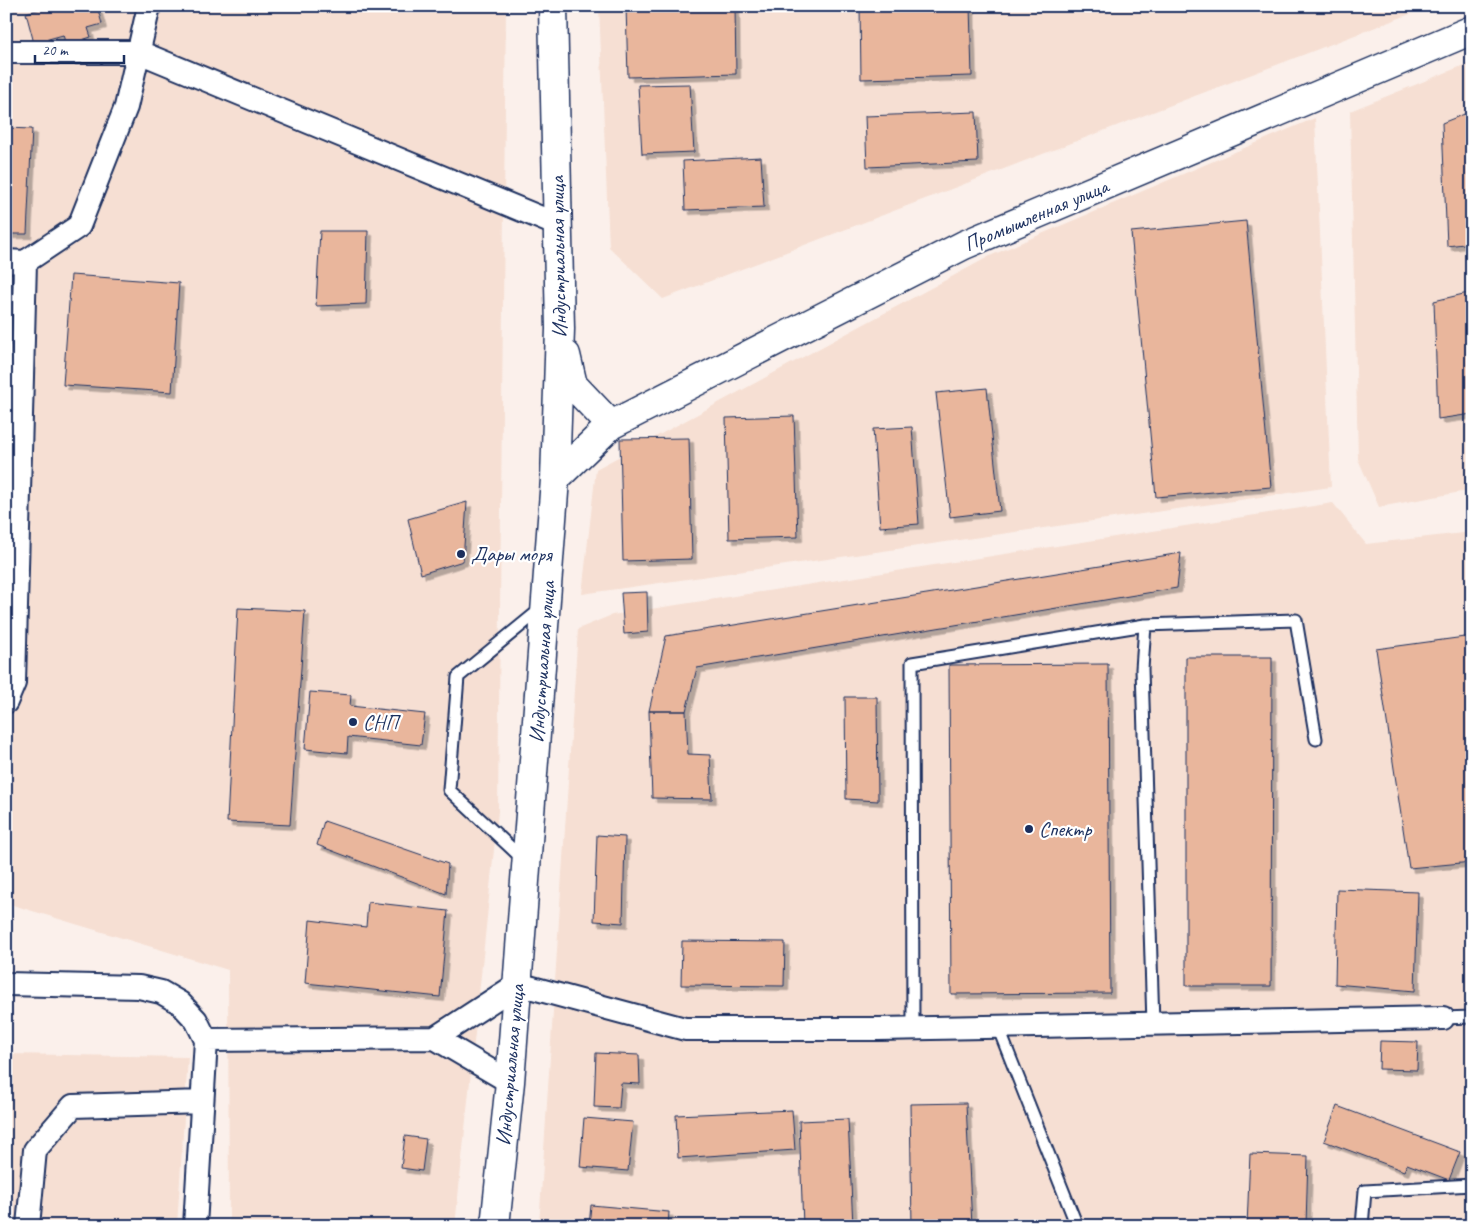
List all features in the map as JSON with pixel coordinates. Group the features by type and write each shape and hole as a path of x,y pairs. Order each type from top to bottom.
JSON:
{"main road":[{"name":"Индустриальная улица","path":"495,1226 518,984 555,479 560,329 553,6"},
{"name":"Промышленная улица","path":"555,479 611,424 964,246 1472,30"},
{"path":"560,329 573,385 611,424"}],"street":[{"path":"6,702 14,683 16,262 79,226 126,107 149,6"},
{"path":"6,52 138,52 558,225"},
{"path":"6,984 139,986 161,992 180,1004 196,1020 206,1040 195,1226"},
{"path":"436,1038 518,984 685,1029 913,1029 1443,1018"},
{"path":"206,1040 436,1038 510,1082"},
{"path":"28,1226 35,1150 73,1106 202,1102"}],"lane":[{"path":"527,863 449,790 458,677 547,605"},
{"path":"913,1029 912,663 1145,625 1296,620 1316,739"},
{"path":"1145,625 1142,670 1153,1024"},
{"path":"1443,1018 1472,1017"},
{"path":"998,1027 1077,1226"},
{"path":"1362,1226 1365,1190 1472,1185"}],"shaded area":[{"path":"6,6 506,6 498,811 455,1226 229,1226 228,970 6,903"},
{"path":"599,6 1431,6 663,299 609,247"},
{"path":"1472,62 1472,490 1379,507 1358,459 1350,111"},
{"path":"1315,118 1331,487 582,594 596,469 992,255"},
{"path":"1333,503 1366,544 1472,532 1472,1226 539,1226 578,629 612,615"},
{"path":"6,1054 188,1057 177,1226 6,1226"}],"building":[{"path":"51,6 97,6 102,24 88,28 91,37 66,45 63,35 34,43 26,13"},
{"path":"626,6 735,6 736,74 628,77"},
{"path":"860,6 970,6 972,76 861,79"},
{"path":"690,84 694,152 642,154 638,85"},
{"path":"1472,111 1472,243 1447,246 1442,123"},
{"path":"976,112 978,162 867,167 865,116"},
{"path":"6,128 32,129 27,234 6,234"},
{"path":"761,157 764,207 685,210 683,161"},
{"path":"1246,221 1271,487 1156,497 1131,232"},
{"path":"320,231 368,231 366,304 316,306"},
{"path":"71,275 179,283 172,392 63,385"},
{"path":"1472,292 1472,414 1438,419 1434,301"},
{"path":"987,388 1000,511 950,517 936,393"},
{"path":"794,416 798,537 729,539 726,418"},
{"path":"912,427 919,524 880,527 873,429"},
{"path":"689,438 692,559 623,561 620,439"},
{"path":"467,502 463,561 421,574 408,519"},
{"path":"1181,553 1177,588 697,668 686,711 649,711 666,636"},
{"path":"647,592 648,632 624,634 621,593"},
{"path":"238,608 305,611 290,825 227,822"},
{"path":"1472,636 1472,862 1409,868 1376,649"},
{"path":"1186,657 1272,657 1271,986 1186,986"},
{"name":"Спектр","path":"1108,664 1110,993 951,994 949,665"},
{"path":"310,692 351,695 350,706 425,714 421,745 348,737 347,753 305,749"},
{"path":"845,697 877,697 878,801 846,799"},
{"path":"649,711 686,711 688,754 710,755 712,799 652,798"},
{"path":"324,821 448,864 446,894 317,845"},
{"path":"597,835 625,837 623,923 594,921"},
{"path":"1337,889 1418,892 1415,991 1335,984"},
{"path":"368,902 448,911 440,997 305,983 310,920 366,927"},
{"path":"682,941 785,942 784,986 681,985"},
{"path":"1380,1041 1418,1042 1417,1070 1379,1069"},
{"path":"596,1053 639,1055 640,1084 621,1083 619,1108 594,1107"},
{"path":"966,1103 972,1226 912,1226 910,1104"},
{"path":"1337,1106 1460,1152 1449,1180 1407,1164 1404,1171 1324,1141"},
{"path":"792,1110 795,1150 678,1158 676,1115"},
{"path":"584,1118 633,1122 628,1171 580,1167"},
{"path":"848,1119 853,1226 803,1226 799,1121"},
{"path":"405,1136 426,1139 422,1171 401,1168"},
{"path":"1250,1154 1308,1156 1306,1226 1247,1226"},
{"path":"591,1205 669,1212 668,1226 589,1226"}],"place":[{"name":"Дары моря","path":"461,554"},
{"name":"СНП","path":"353,722"},
{"name":"Спектр","path":"1029,829"}]}
